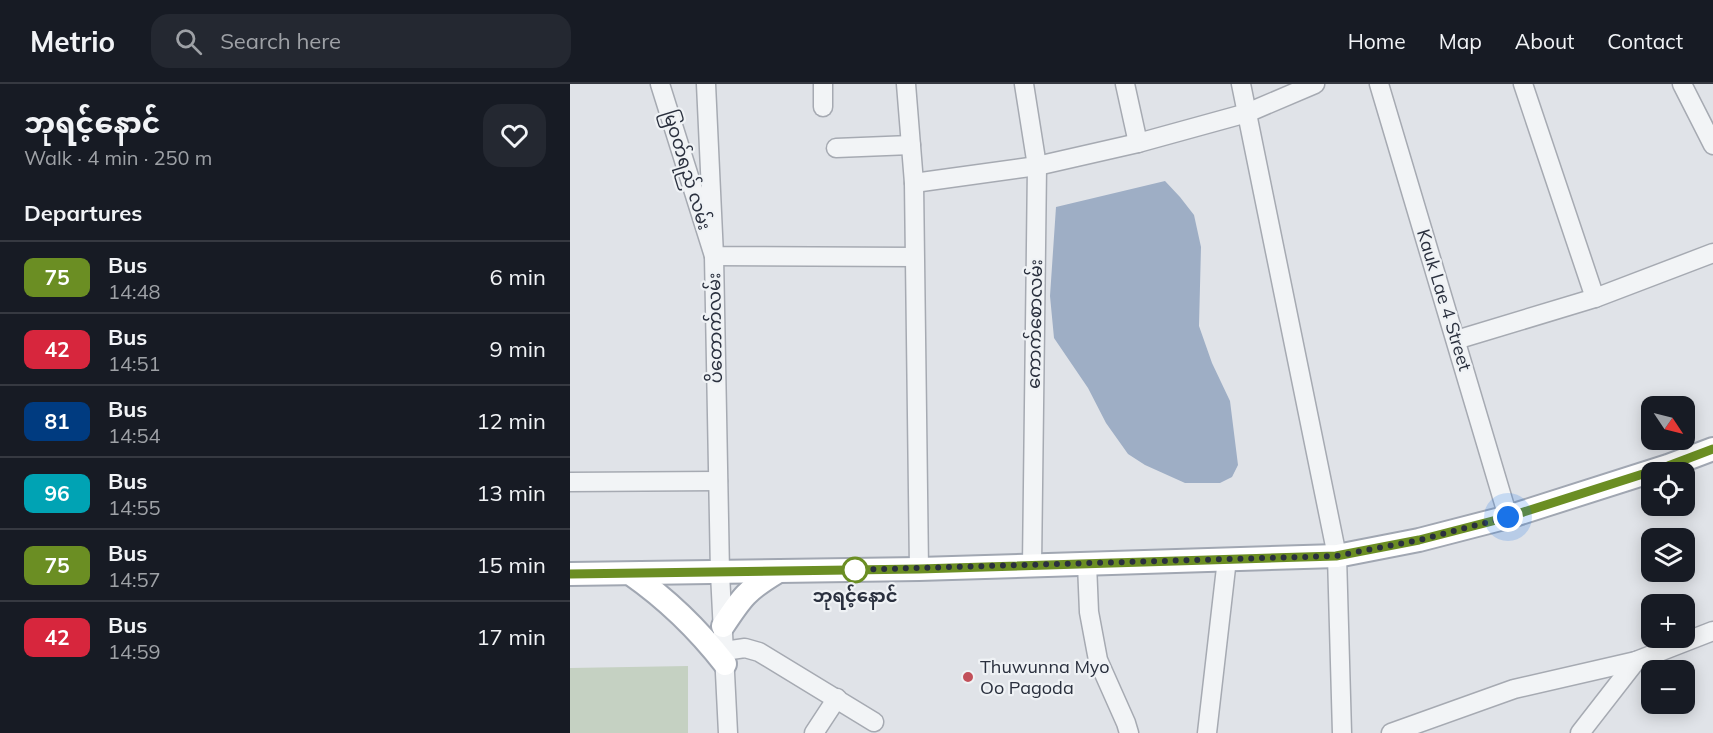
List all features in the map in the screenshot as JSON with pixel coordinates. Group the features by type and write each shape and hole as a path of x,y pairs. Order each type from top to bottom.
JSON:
{"main road":[{"path":"570,574 919,569 1336,556 1419,540 1508,517 1668,466 1713,449"},
{"path":"723,626 742,596 753,586 777,572"},
{"path":"631,574 693,626 724,658"}],"street":[{"name":"မြဝတ်ရည် လမ်း","path":"660,84 714,256"},
{"name":"ပိတောက်လမ်း","path":"706,84 714,256 720,573 728,733"},
{"path":"823,84 823,107"},
{"path":"906,84 914,183 919,569"},
{"name":"ကောက်စောလမ်း","path":"1024,84 1038,166 1032,566"},
{"path":"1125,84 1138,143"},
{"path":"1241,84 1336,556 1342,733"},
{"path":"914,183 1038,166 1138,143 1247,113 1315,84"},
{"name":"Kauk Lae 4 Street","path":"1379,84 1508,517"},
{"path":"1523,84 1595,298"},
{"path":"1682,84 1713,145"},
{"path":"836,148 911,145"},
{"path":"1456,340 1595,298 1713,253"},
{"path":"714,256 914,257"},
{"path":"570,482 718,481"},
{"path":"1207,733 1227,559"},
{"path":"1087,564 1089,612 1098,660 1129,733"},
{"path":"1391,733 1514,689 1636,661 1713,631"},
{"path":"724,658 745,648 759,652 874,722"},
{"path":"1580,733 1636,661"},
{"path":"814,733 837,698"}],"green space":[{"path":"688,666 688,733 570,733 570,668"}],"water":[{"path":"1165,181 1194,215 1201,247 1199,326 1212,363 1230,401 1238,465 1232,477 1220,483 1185,483 1145,465 1128,454 1106,423 1088,388 1054,338 1050,296 1056,207"}],"bus line":[{"name":"75","path":"570,574 919,569 1336,556 1419,540 1508,517 1668,466 1713,449"}],"place":[{"name":"ဘုရင့်နောင်","path":"855,570"},
{"name":"Thuwunna Myo Oo Pagoda","path":"968,677"}],"route":[{"path":"855,570 848,570 1336,556 1419,540 1508,517"}]}
